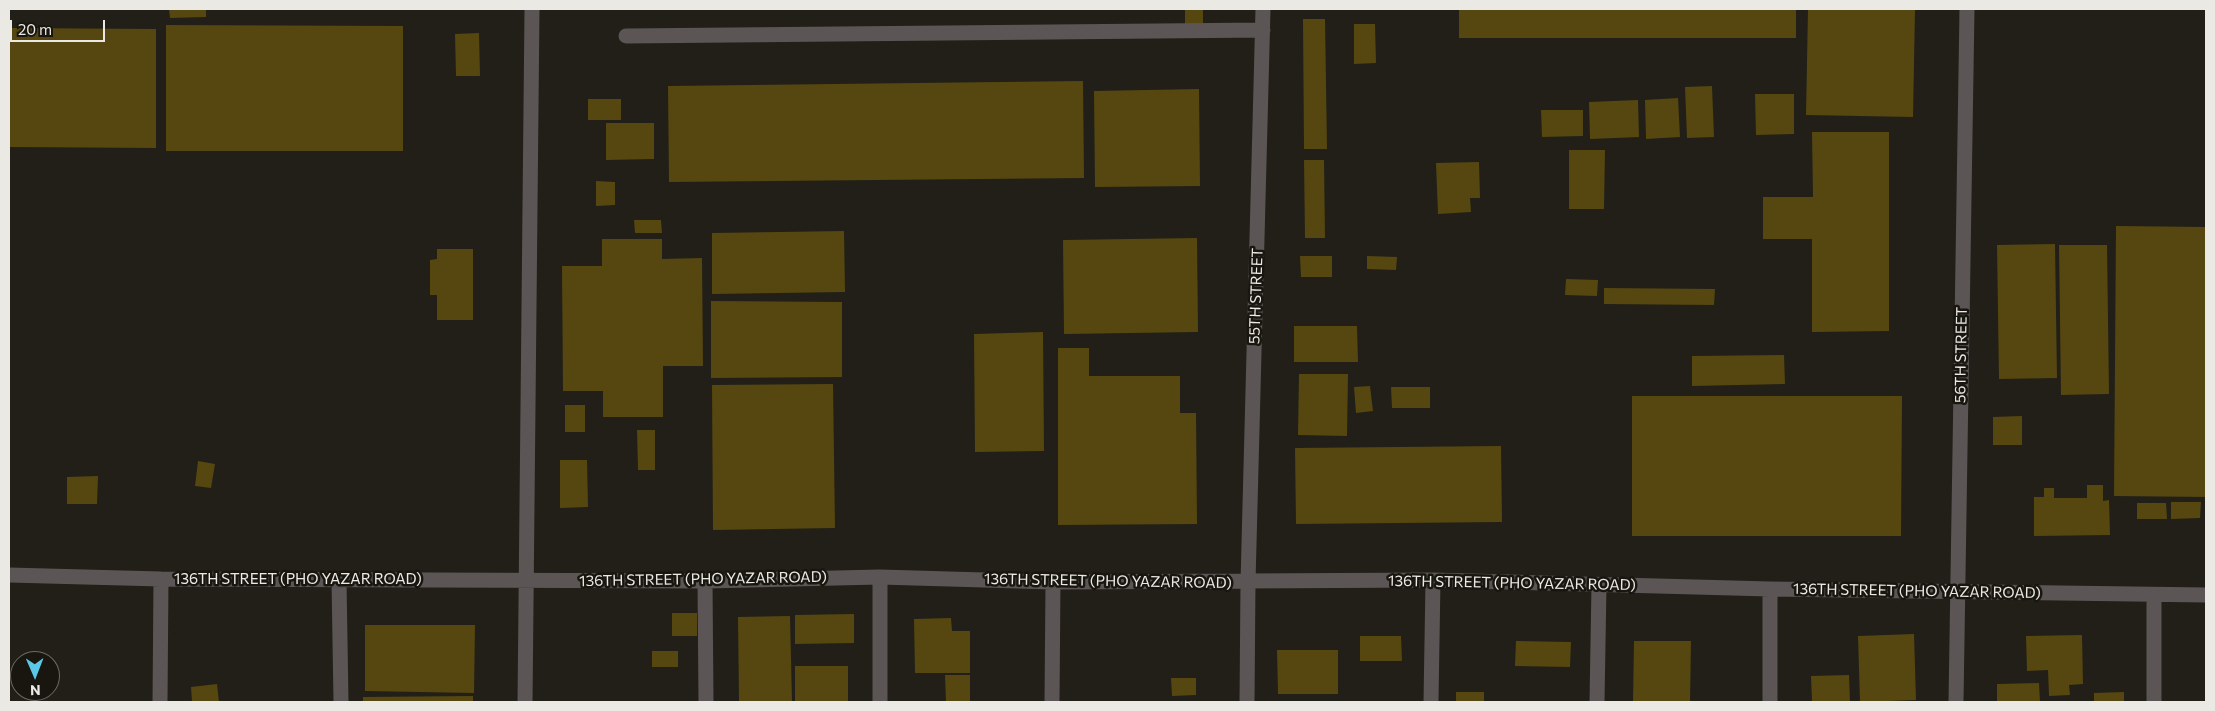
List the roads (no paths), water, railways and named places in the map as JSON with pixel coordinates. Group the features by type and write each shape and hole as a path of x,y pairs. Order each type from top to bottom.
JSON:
{"street":[{"path":"525,702 532,9"},
{"name":"55TH STREET","path":"1247,702 1248,582 1263,9"},
{"name":"56TH STREET","path":"1956,702 1965,13"},
{"path":"626,36 1263,30"},
{"name":"136TH STREET (PHO YAZAR ROAD)","path":"9,575 161,579 527,581 705,581 880,577 1053,582 1132,580 1248,582 1433,580 1770,589 2206,595"},
{"path":"880,577 880,702"},
{"path":"160,702 161,579"},
{"path":"339,580 341,702"},
{"path":"1430,702 1433,580"},
{"path":"705,581 706,702"},
{"path":"1052,702 1053,582"},
{"path":"1597,702 1598,585"},
{"path":"1770,589 1770,702"},
{"path":"2154,595 2154,702"}]}
